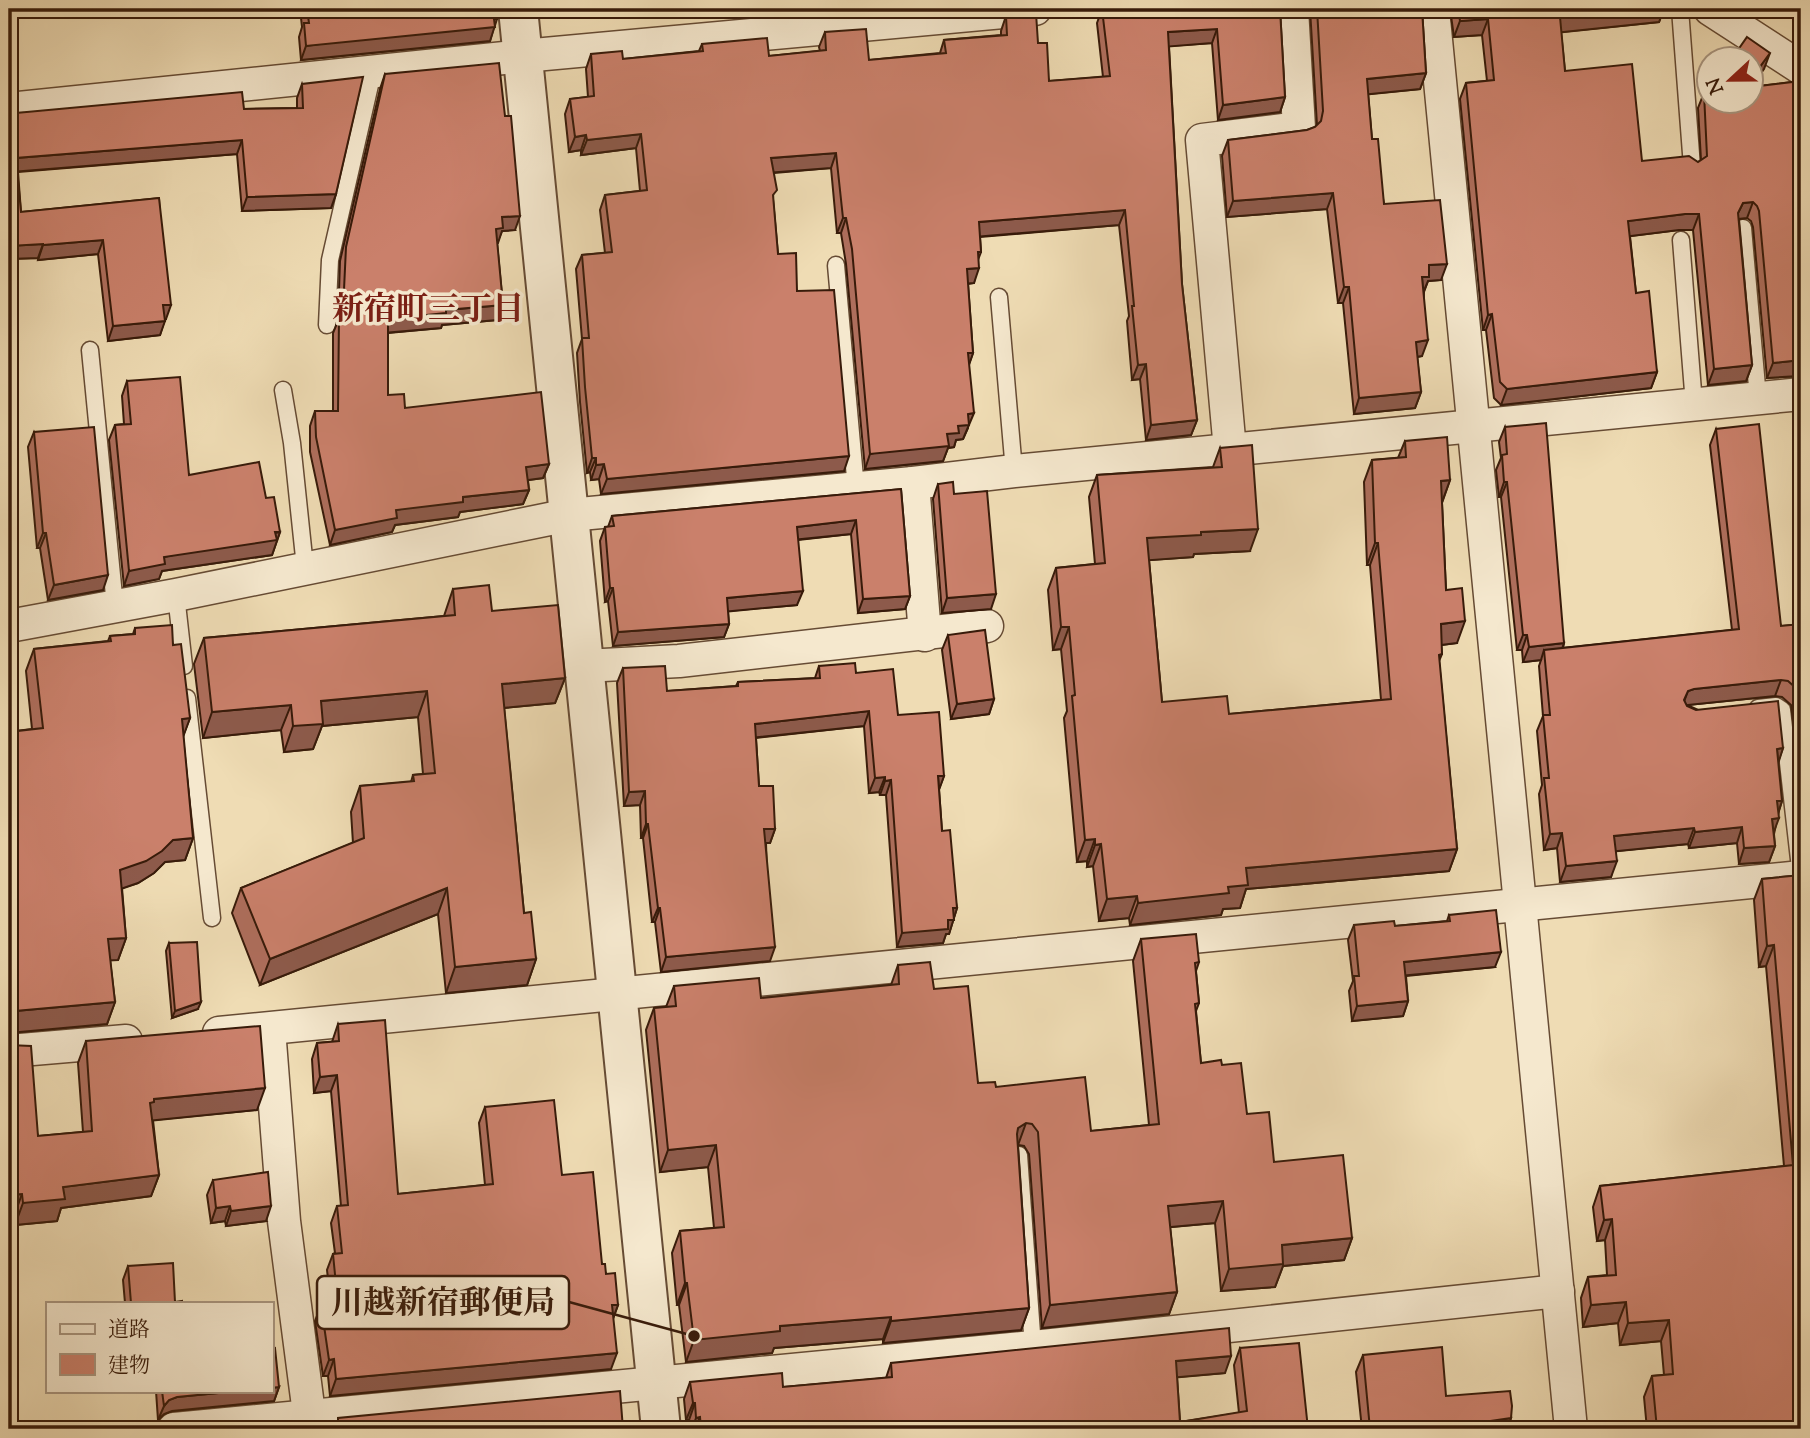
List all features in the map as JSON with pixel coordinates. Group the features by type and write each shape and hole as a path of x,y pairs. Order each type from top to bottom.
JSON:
{"street":[{"path":"518,9 661,1429"},
{"path":"9,110 523,56 1035,9"},
{"path":"1230,450 1202,141 1299,128 1292,9"},
{"path":"1433,9 1571,1429"},
{"path":"1718,11 1801,68"},
{"path":"9,626 569,515 856,489 1014,471 1801,394"},
{"path":"913,483 925,635"},
{"path":"584,666 679,661 987,626"},
{"path":"9,1051 268,1029 1801,877"},
{"path":"268,1029 284,1221 310,1422"},
{"path":"174,1429 310,1422 1558,1291"}],"lane":[{"path":"1679,9 1692,167"},
{"path":"327,325 330,260 373,72"},
{"path":"1743,228 1758,398"},
{"path":"1681,240 1694,404"},
{"path":"836,265 856,489"},
{"path":"999,297 1014,471"},
{"path":"90,350 116,606"},
{"path":"283,390 292,443 305,567"},
{"path":"176,595 212,918"},
{"path":"1739,710 1776,706 1782,710 1801,877"},
{"path":"1019,1155 1033,1347"}],"building":[{"path":"307,9 496,9 497,19 494,19 495,27 306,46 304,23 309,23"},
{"path":"1102,9 1280,9 1285,97 1223,105 1217,29 1168,32 1182,284 1197,420 1151,425 1146,364 1138,365 1125,210 979,222 979,268 967,269 973,353 968,353 974,413 968,414 969,425 958,426 959,433 947,434 949,446 870,454 852,249 846,218 843,218 836,153 771,158 777,190 773,195 778,254 796,253 797,291 834,290 849,456 607,479 604,464 596,465 596,458 592,458 582,338 589,338 582,255 612,252 605,195 647,190 641,134 587,140 586,135 575,137 570,99 594,96 591,54 622,51 623,59 703,51 702,44 767,38 769,56 826,50 825,32 866,29 869,60 946,53 944,40 1007,35 1006,16 1036,13 1038,43 1047,43 1049,81 1110,76"},
{"path":"1317,9 1422,9 1426,73 1367,79 1372,139 1378,139 1384,204 1440,200 1447,264 1429,265 1429,277 1422,277 1428,340 1416,342 1421,392 1359,398 1349,287 1344,287 1333,193 1233,201 1228,140 1307,130 1321,121 1323,111"},
{"path":"1458,9 1639,9 1560,17 1565,71 1632,64 1642,161 1689,156 1698,162 1707,156 1705,116 1764,116 1764,85 1801,81 1801,360 1773,363 1759,211 1753,202 1743,203 1738,213 1752,365 1714,369 1699,214 1685,214 1628,221 1636,293 1649,291 1657,372 1507,389 1500,382 1492,314 1488,315 1466,83 1494,80 1488,19 1460,21"},
{"path":"1747,37 1760,46 1741,46"},
{"path":"1764,49 1770,53 1764,61"},
{"path":"499,63 505,116 511,116 520,216 502,217 503,228 496,229 503,305 388,319 388,395 404,394 405,408 541,392 549,464 526,467 529,490 463,497 463,502 396,510 397,518 335,530 316,437 315,411 338,411 339,318 343,311 346,247 385,74"},
{"path":"363,77 336,194 247,197 242,140 16,158 21,212 159,198 171,305 163,305 165,321 113,326 103,240 9,246 9,111 16,113 242,92 244,109 303,108 302,84"},
{"path":"180,377 189,475 259,462 266,498 274,497 280,532 275,532 277,540 164,557 165,564 129,571 115,425 131,424 127,381"},
{"path":"1546,423 1564,643 1529,647 1527,635 1523,635 1502,455 1507,454 1505,427"},
{"path":"1759,424 1781,626 1801,624 1801,722 1797,689 1788,681 1694,689 1688,691 1684,700 1687,706 1696,710 1778,701 1783,748 1777,749 1782,801 1777,801 1779,818 1772,819 1775,846 1744,848 1742,827 1695,832 1694,828 1614,836 1617,861 1566,866 1562,833 1550,834 1544,778 1549,778 1543,715 1550,715 1544,650 1739,629 1716,429"},
{"path":"94,427 108,575 54,585 46,533 43,533 34,432"},
{"path":"1447,437 1450,480 1441,481 1446,590 1462,588 1465,621 1441,624 1442,654 1439,655 1457,849 1246,868 1248,885 1228,887 1229,893 1138,903 1137,896 1107,899 1101,844 1095,845 1095,839 1085,840 1072,696 1075,695 1069,627 1061,627 1056,568 1105,563 1097,475 1222,467 1220,448 1252,445 1258,529 1147,538 1162,702 1227,696 1229,714 1391,699 1378,543 1375,543 1372,460 1406,457 1405,441"},
{"path":"953,482 954,494 987,491 996,594 947,598 938,484"},
{"path":"901,489 910,596 863,599 856,520 797,527 803,591 727,598 729,624 618,632 613,588 610,588 605,527 614,526 612,516"},
{"path":"489,585 492,611 558,605 565,678 502,684 524,913 531,912 536,959 455,967 447,888 270,959 241,888 364,838 360,786 414,781 413,775 435,773 427,691 321,701 323,724 293,726 291,705 212,712 204,638 455,615 453,589"},
{"path":"172,625 173,645 181,644 190,718 182,719 193,838 173,840 146,861 120,870 126,938 108,939 115,1002 9,1013 9,732 43,728 34,649 111,641 110,636 135,634 135,628"},
{"path":"985,630 994,699 957,704 948,635"},
{"path":"855,663 856,673 893,669 898,715 939,712 944,776 938,776 942,831 950,830 957,908 953,908 954,920 948,920 948,929 902,933 891,780 885,781 885,777 875,778 869,711 755,724 759,786 773,786 775,829 764,829 775,947 666,957 646,824 645,791 629,792 623,668 665,666 667,691 738,686 738,682 820,678 819,666"},
{"path":"1801,875 1801,1429 1657,1429 1652,1376 1673,1374 1669,1320 1628,1323 1626,1302 1591,1305 1588,1277 1616,1275 1612,1219 1604,1220 1600,1186 1793,1165 1774,945 1767,946 1762,879"},
{"path":"1496,910 1501,952 1404,962 1408,1001 1357,1006 1354,976 1359,976 1354,925 1394,921 1395,926 1450,921 1449,915"},
{"path":"1196,934 1199,962 1195,963 1199,1003 1195,1004 1201,1063 1221,1060 1222,1065 1241,1063 1247,1114 1269,1112 1274,1162 1343,1155 1352,1238 1282,1245 1283,1264 1229,1269 1223,1201 1168,1206 1177,1292 1050,1305 1038,1132 1032,1124 1026,1123 1018,1128 1017,1134 1029,1308 891,1321 891,1317 780,1326 780,1331 694,1340 680,1231 724,1227 716,1145 668,1150 654,1008 676,1006 674,986 759,978 761,998 899,984 898,965 930,962 934,989 968,986 978,1083 995,1082 996,1087 1085,1077 1091,1131 1159,1124 1141,939"},
{"path":"197,942 201,1002 175,1011 169,943"},
{"path":"385,1020 398,1194 493,1184 485,1107 554,1100 562,1175 593,1172 602,1264 605,1264 606,1274 615,1273 618,1305 612,1305 617,1353 336,1379 334,1359 329,1360 321,1305 338,1305 333,1254 342,1253 337,1206 348,1205 337,1075 320,1077 317,1043 339,1041 338,1024"},
{"path":"260,1026 265,1088 154,1099 154,1102 150,1103 159,1175 63,1187 65,1199 23,1203 22,1194 9,1195 9,1045 31,1046 38,1136 92,1131 86,1041"},
{"path":"268,1172 271,1206 231,1211 230,1206 216,1208 213,1180"},
{"path":"173,1263 175,1302 131,1302 128,1266"},
{"path":"1229,1328 1231,1356 1176,1361 1180,1422 1247,1411 1240,1348 1299,1343 1308,1429 701,1429 700,1417 696,1418 690,1382 782,1373 783,1387 892,1377 891,1363"},
{"path":"1442,1347 1446,1396 1510,1391 1511,1418 1462,1425 1462,1429 1370,1429 1363,1355"},
{"path":"273,1348 279,1387 273,1388"},
{"path":"620,1391 623,1429 332,1429 331,1424 338,1424 338,1418"},
{"path":"162,1392 229,1392 177,1397 164,1406"},
{"path":"160,1422 170,1429 149,1429 160,1427"}],"place":[{"name":"川越新宿郵便局","path":"694,1336"}],"district":[{"name":"新宿町三丁目","path":"428,311"}]}
